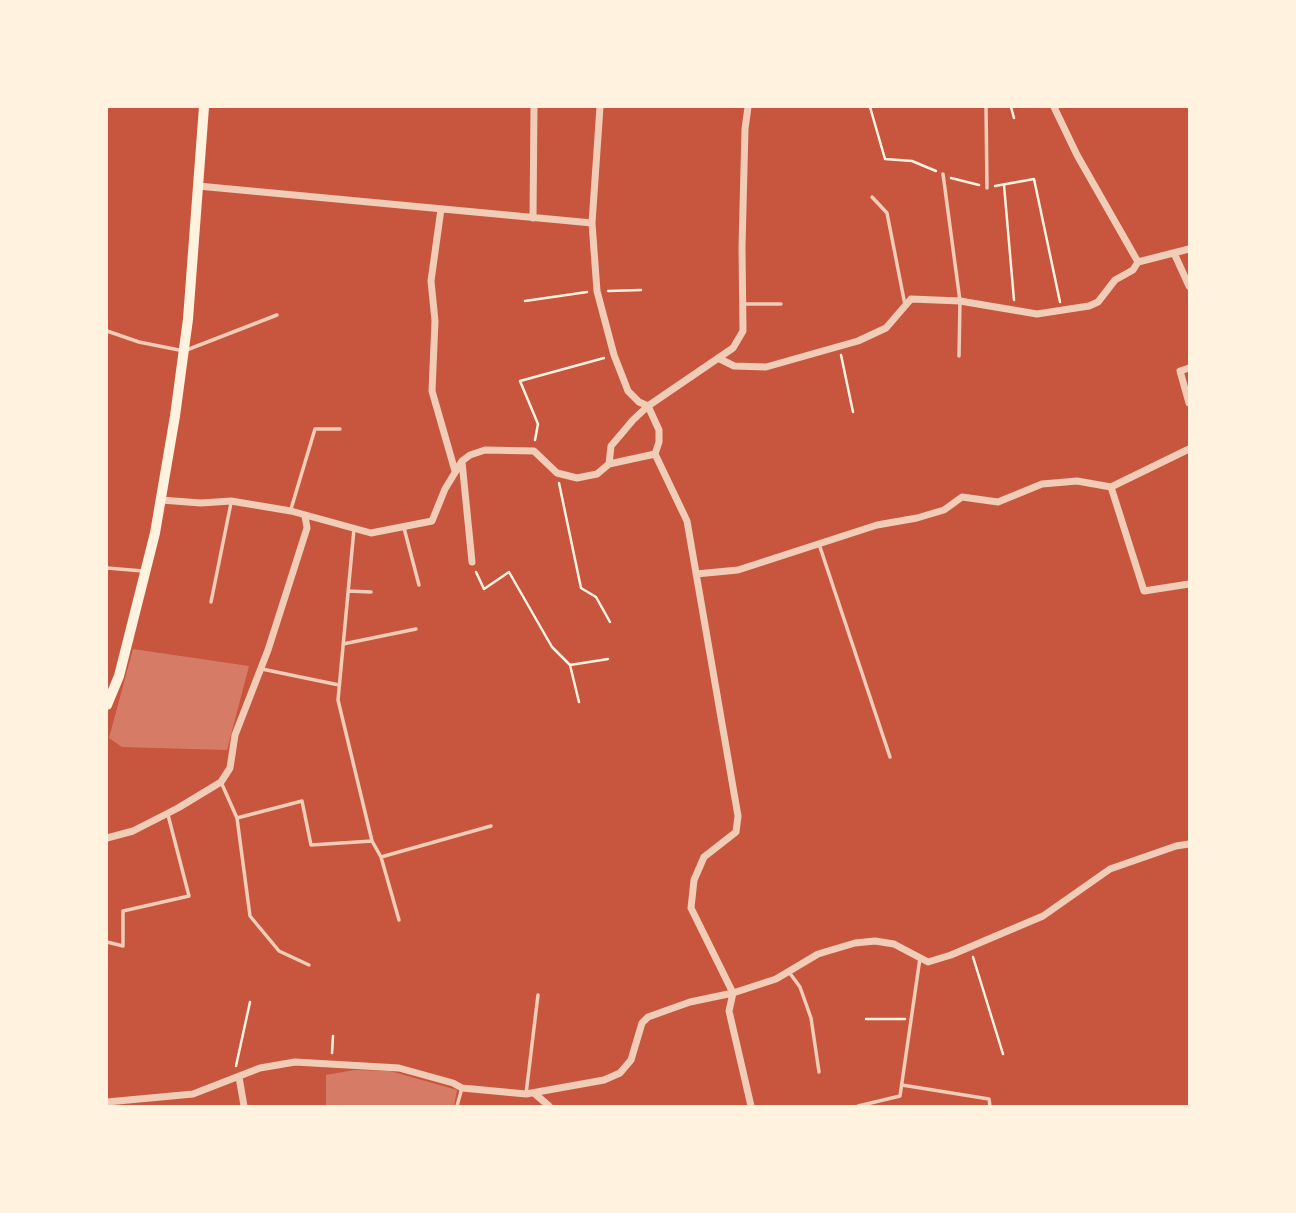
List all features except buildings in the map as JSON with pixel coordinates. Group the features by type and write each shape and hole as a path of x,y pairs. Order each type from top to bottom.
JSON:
{"main road":[{"path":"107,705 119,676 161,500 184,351 204,107"}],"street":[{"path":"533,218 534,107"},
{"path":"600,107 592,223 597,291 614,355 628,391 639,402 648,406 659,430 655,454"},
{"path":"609,464 611,446 623,430 648,406 733,348 743,331 743,181 748,107"},
{"path":"1054,107 1077,155 1138,262"},
{"path":"198,186 592,223"},
{"path":"441,209 431,281 435,321 432,391 455,471"},
{"path":"718,358 734,366 766,366 858,341 886,327 911,299 960,301 1037,314 1062,312 1098,302 1115,280 1133,270 1138,262 1189,249"},
{"path":"1174,253 1189,286"},
{"path":"1189,368 1180,371 1189,403"},
{"path":"696,574 738,570 877,525 917,519 944,510 962,497 998,502 1042,484 1077,481 1111,487 1189,449"},
{"path":"161,500 201,503 231,501 291,511 371,533 432,521 440,498 462,461 485,450 534,451 557,472 577,478 597,474 609,464 655,454"},
{"path":"655,454 687,521 738,816 736,832 704,857 694,880 691,908 733,993 729,1012 751,1106"},
{"path":"462,461 472,562"},
{"path":"1111,487 1144,592 1189,584"},
{"path":"107,838 133,831 168,814 221,782 230,768 235,735 307,528 305,516"},
{"path":"107,1102 193,1094 276,1064 331,1063 399,1068 462,1088 530,1093 604,1080 620,1073 631,1060 642,1023 648,1017 690,1002 733,993 776,979 818,954 855,943 875,941 894,944 928,961 970,947 1043,916 1110,869 1189,844"},
{"path":"236,1078 244,1106"},
{"path":"530,1093 549,1106"}],"lane":[{"path":"986,107 987,188"},
{"path":"943,174 960,301 959,356"},
{"path":"872,197 887,213 905,305"},
{"path":"743,304 780,304"},
{"path":"107,331 139,342 184,351 277,315"},
{"path":"291,511 315,429 340,429"},
{"path":"211,602 231,501"},
{"path":"354,528 338,700 372,841 381,857 398,920"},
{"path":"404,528 419,586"},
{"path":"818,544 890,757"},
{"path":"107,568 145,571"},
{"path":"348,591 371,592"},
{"path":"343,644 416,629"},
{"path":"260,669 339,685"},
{"path":"221,782 237,818 250,916 279,951 309,965"},
{"path":"237,818 302,801 311,845 372,841"},
{"path":"107,942 123,946 123,911 190,896 168,814"},
{"path":"381,857 491,826"},
{"path":"858,1106 900,1096 920,958"},
{"path":"789,972 800,987 811,1018 819,1072"},
{"path":"530,1093 538,995"},
{"path":"902,1085 989,1098 990,1106"},
{"path":"457,1106 462,1088"}],"path":[{"path":"870,107 885,159 912,161 987,188 1034,179 1062,312"},
{"path":"1011,107 1014,118"},
{"path":"1003,185 1015,310"},
{"path":"524,301 597,291 641,290"},
{"path":"838,345 853,412"},
{"path":"534,451 538,424 520,381 614,355"},
{"path":"557,472 581,588 596,597 610,622"},
{"path":"472,562 484,589 509,572 552,647 570,665 579,702"},
{"path":"570,665 608,659"},
{"path":"970,947 1003,1054"},
{"path":"236,1078 250,1002"},
{"path":"866,1019 911,1019"},
{"path":"331,1063 333,1036"}]}
